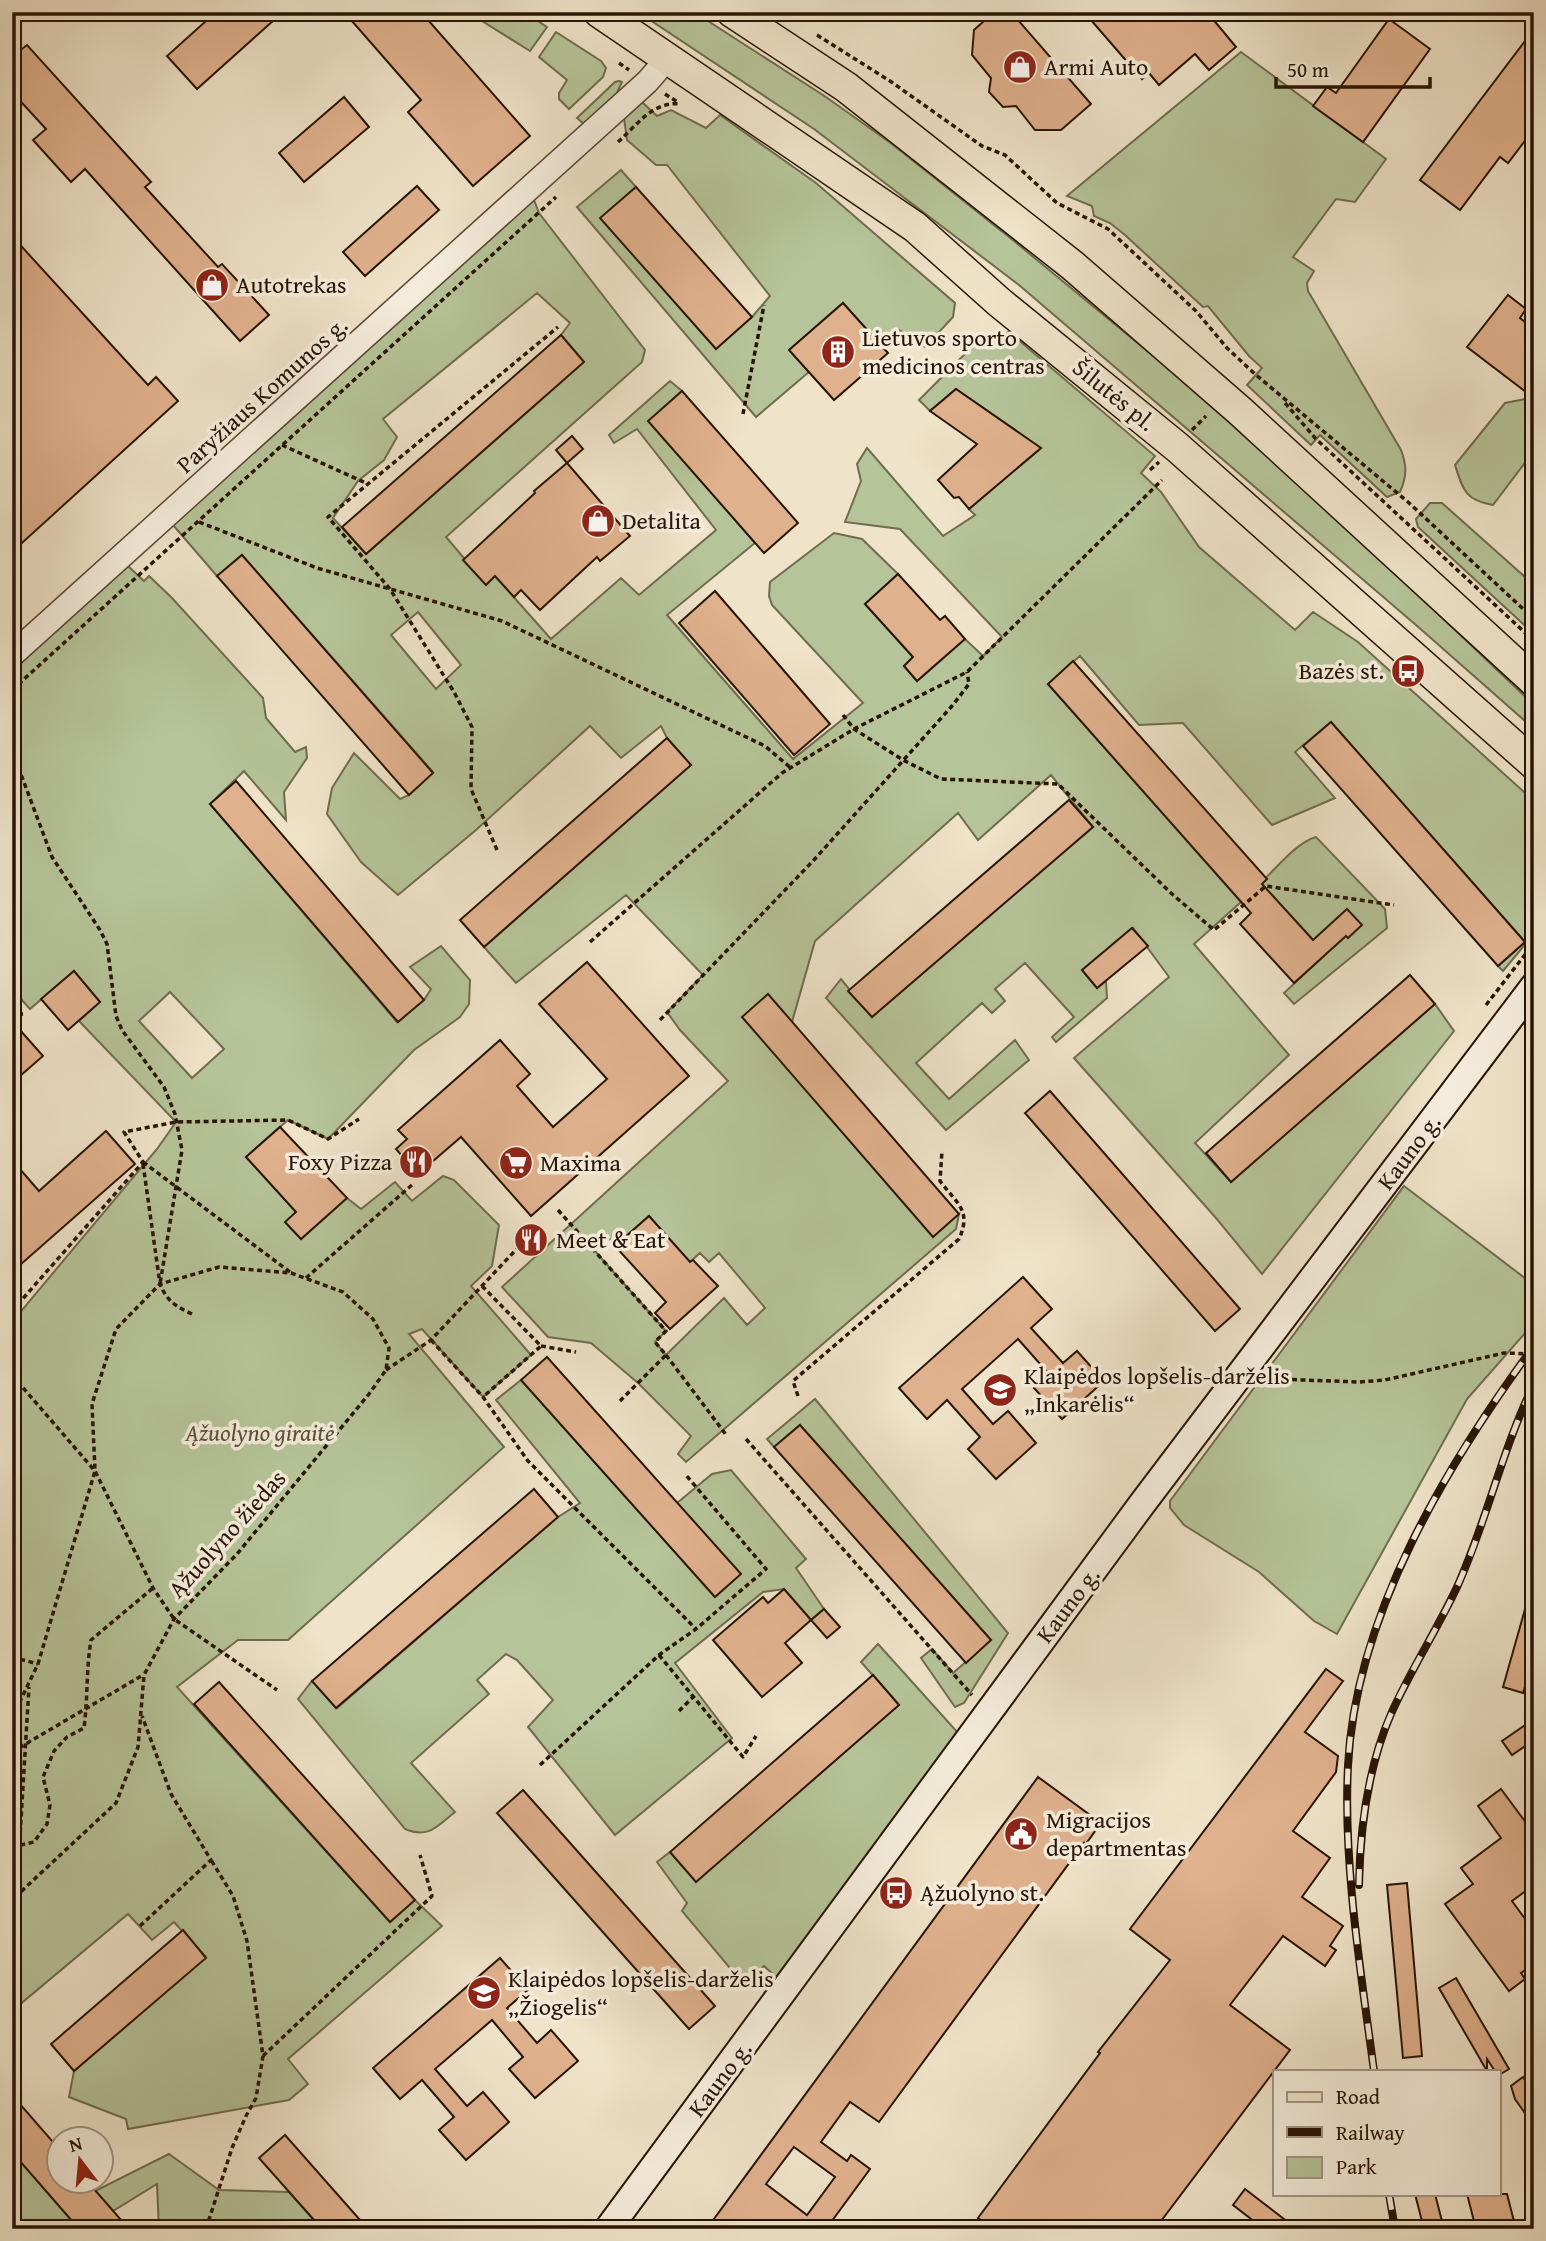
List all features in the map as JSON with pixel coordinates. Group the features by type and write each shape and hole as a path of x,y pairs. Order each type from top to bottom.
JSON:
{"main road":[{"name":"Šilutės pl.","path":"599,12 915,227 999,302 1177,447 1534,764"},
{"path":"732,12 871,106 1072,265 1224,397 1534,681"},
{"name":"Kauno g.","path":"608,2229 1135,1514 1534,986"}],"street":[{"name":"Paryžiaus Komunos g.","path":"12,655 638,90 668,58"}],"path":[{"path":"813,33 890,81 982,146 1005,155 1057,204 1108,229 1196,311 1227,348 1408,502 1534,619"},
{"path":"618,142 656,107 680,104"},
{"path":"12,690 556,198"},
{"path":"743,414 764,305"},
{"path":"497,850 471,789 472,727 454,692 390,589 328,517 558,327"},
{"path":"1279,395 1316,439 1534,641"},
{"path":"1150,470 1177,447 1224,397"},
{"path":"282,445 368,484"},
{"path":"590,942 791,768 854,729 967,672 1162,480"},
{"path":"198,522 317,568 502,621 765,746 791,768"},
{"path":"660,1020 813,861 903,760 969,684 967,672"},
{"path":"843,715 854,729 903,760 941,779 1058,784 1172,894 1214,930 1266,886 1394,905"},
{"path":"12,761 22,777 52,857 107,944 116,1016 122,1030 163,1087 176,1122 182,1150 160,1283"},
{"path":"1486,1005 1534,943"},
{"path":"12,1014 23,1014"},
{"path":"291,1273 143,1162 124,1132 176,1122 288,1120 328,1139 359,1119"},
{"path":"798,1396 793,1381 959,1239 965,1225 965,1215 940,1181 942,1151"},
{"path":"143,1162 160,1283 165,1296 174,1306 192,1314"},
{"path":"12,1311 143,1162"},
{"path":"306,1278 413,1184"},
{"path":"558,1210 666,1331 655,1342 727,1436"},
{"path":"386,1370 431,1340 527,1238"},
{"path":"12,1718 38,1664 95,1471 92,1404 116,1329 160,1283 219,1267 291,1273 343,1292 373,1320 389,1348 386,1370"},
{"path":"482,1286 541,1346 576,1352"},
{"path":"431,1340 483,1397 528,1461 696,1629"},
{"path":"483,1397 541,1346"},
{"path":"1275,1379 1372,1381 1504,1353 1534,1354"},
{"path":"620,1401 666,1355"},
{"name":"Ąžuolyno žiedas","path":"12,1900 116,1803 138,1747 144,1675 174,1619 237,1554 386,1370"},
{"path":"12,1376 95,1471 153,1588 174,1619 277,1690"},
{"path":"746,1439 975,1699"},
{"path":"540,1765 659,1655 696,1629 766,1569 685,1474"},
{"path":"12,1847 19,1848 34,1842 47,1824 50,1805 43,1777 54,1751 67,1737 84,1728 91,1640 153,1588"},
{"path":"659,1655 743,1757 756,1736"},
{"path":"12,1657 38,1664"},
{"path":"12,1752 144,1675"},
{"path":"12,1969 29,1685"},
{"path":"679,1711 694,1697"},
{"path":"141,1713 171,1794 233,1896 247,1941 263,2056 256,2098 232,2148 206,2229"},
{"path":"263,2056 432,1896 420,1856"},
{"path":"140,1926 211,1860"},
{"path":"12,1989 18,2034 12,2030"}],"green space":[{"path":"477,12 524,12 547,27 530,51 474,16"},
{"path":"638,12 694,12 826,97 892,144 1014,241 1220,411 1316,498 1534,705 1534,729 1019,285 814,129"},
{"path":"556,32 601,61 606,68 603,77 569,109 559,99 559,93 567,80 539,57"},
{"path":"1241,52 1386,159 1355,202 1336,199 1293,257 1314,271 1307,283 1308,291 1401,450 1405,466 1404,481 1400,492 1387,497 1320,435 1311,445 1247,385 1262,368 1208,306 1203,307 1110,223 1094,216 1092,206 1067,196"},
{"path":"615,82 622,82 616,95 585,125 577,118"},
{"path":"642,102 657,116 671,110 706,128 720,115 816,183 955,303 953,317 925,347 899,330 880,345 843,303 790,349 809,372 756,417 577,207 621,170 636,187 601,218 716,348 752,317 770,296 667,165 656,165 627,140 624,118"},
{"path":"534,200 539,213 645,350 642,362 446,537 486,584 495,576 551,639 621,578 639,595 716,530 637,429 614,443 609,435 670,381 682,391 649,421 755,543 667,615 793,759 863,703 772,605 769,596 770,582 834,533 862,539 898,574 865,604 913,657 904,666 917,681 965,639 983,656 1002,637 900,529 845,522 861,481 857,464 867,448 943,536 975,515 969,509 1041,448 956,389 930,411 919,400 977,342 1009,332 1155,456 1141,473 1161,492 1199,547 1295,630 1313,612 1358,642 1534,801 1534,934 1503,971 1498,966 1525,942 1331,722 1295,752 1335,798 1272,825 1183,723 1139,725 1080,656 1048,684 1241,902 1194,944 1289,1055 1195,1143 1231,1182 1435,1004 1454,1031 1262,1274 1074,1058 1169,977 1133,928 1082,970 1097,988 1106,981 1107,998 1056,1042 1052,1037 1074,1017 1025,963 995,989 1005,1001 992,1013 982,1003 916,1063 949,1099 1015,1040 1029,1060 946,1130 826,998 841,979 872,1017 1093,827 1051,775 978,840 958,813 815,941 792,1022 933,1236 959,1214 956,1229 686,1462 678,1454 691,1436 638,1383 591,1343 548,1337 502,1287 728,1081 680,1030 667,1012 703,975 626,895 516,983 484,947 691,765 667,738 661,726 621,758 590,726 476,830 398,895 361,862 327,814 332,788 354,753 400,799 409,795 433,772 242,555 217,576 173,525","holes":["537,293 570,323 561,335 584,362 366,554 333,518 358,481 384,460 397,437 383,419","418,612 461,665 436,689 391,635","649,1216 690,1262 700,1253 709,1262 719,1253 765,1308 747,1325 724,1298 666,1355 655,1342 666,1331 594,1250 605,1233 615,1246"]},
{"path":"1525,399 1534,406 1534,465 1527,460 1493,505 1476,500 1463,487 1455,465 1505,403"},
{"path":"1430,503 1442,503 1534,585 1534,634 1418,527 1416,519"},
{"name":"Ąžuolyno giraitė","path":"128,566 144,581 149,576 172,598 263,698 266,718 295,752 306,747 307,758 284,792 286,820 244,771 210,804 397,1022 424,1000 431,989 410,967 441,946 470,980 469,1004 460,1017 414,1050 328,1139 288,1120 246,1157 296,1212 286,1223 301,1239 347,1198 361,1209 395,1182 412,1201 443,1176 454,1180 499,1225 492,1266 471,1286 531,1355 483,1397 422,1329 409,1334 504,1447 288,1640 238,1640 177,1687 390,1922 415,1900 442,1926 288,2059 308,2084 289,2100 128,2129 126,2119 69,2097 74,2071 206,1957 174,1922 152,1940 128,1914 12,2011 12,1322 157,1149 176,1122 79,1021 100,1002 74,971 30,1009 12,989 12,671","holes":["170,992 224,1049 192,1078 139,1021"]},
{"path":"1316,837 1385,909 1387,928 1294,1004 1284,993 1326,954 1272,895 1241,902 1287,856"},
{"path":"1404,1186 1534,1285 1534,1323 1467,1399 1337,1634 1314,1621 1259,1572 1184,1525 1170,1508 1170,1501"},
{"path":"521,1380 715,1597 677,1503 712,1474 731,1470 806,1559 796,1568 824,1609 811,1620 784,1589 763,1592 675,1663 732,1738 615,1835 528,1727 553,1700 517,1660 506,1654 477,1680 489,1694 411,1763 455,1812 427,1832 413,1832 405,1829 298,1699 312,1681 337,1708 558,1517 580,1503 496,1400"},
{"path":"815,1399 1008,1633 964,1703 955,1707 921,1658 932,1649 953,1673 991,1640 800,1425 774,1447 767,1439"},
{"path":"878,1644 959,1734 777,1978 764,1966 745,1986 682,1911 687,1903 657,1862 670,1852 696,1881 899,1705 861,1662"},
{"path":"12,2152 46,2191 46,2196 50,2196 79,2229 12,2229"},
{"path":"169,2154 219,2190 289,2192 322,2229 159,2229 157,2184 113,2211 100,2196 116,2196 116,2180"}],"building":[{"path":"216,12 283,12 197,89 167,56"},
{"path":"344,12 421,12 530,136 473,186 408,112 421,100"},
{"name":"Armi Auto","path":"994,12 1011,12 1091,104 1061,130 1035,130 1016,106 1003,107 989,92 991,78 972,55 974,30"},
{"path":"1084,12 1207,12 1236,47 1209,70 1195,54 1159,85 1149,73 1142,79"},
{"path":"1389,19 1430,49 1363,142 1313,106 1327,87 1336,93"},
{"path":"1534,29 1534,129 1508,163 1500,157 1460,210 1420,180"},
{"path":"12,39 22,49 27,45 151,182 145,187 218,267 222,264 269,315 240,341 85,169 71,182 33,140 46,129 12,92"},
{"path":"344,97 369,127 304,182 279,153"},
{"path":"417,186 439,210 365,276 343,252"},
{"path":"636,187 752,317 716,349 600,218"},
{"path":"12,236 148,385 156,377 178,401 12,552"},
{"path":"1508,295 1526,309 1520,318 1534,329 1534,398 1467,347"},
{"name":"Lietuvos sporto medicinos centras","path":"843,303 888,353 834,400 789,350"},
{"path":"561,335 584,362 366,554 342,527"},
{"path":"956,389 1041,448 969,509 959,497 954,498 938,480 977,444 930,411"},
{"path":"682,391 798,523 764,553 648,421"},
{"path":"572,436 583,449 567,463 556,450"},
{"path":"567,463 630,536 600,561 597,557 540,610 521,590 514,597 495,576 486,585 463,560"},
{"path":"242,555 433,773 409,795 217,576"},
{"path":"898,574 940,620 945,616 965,639 917,681 904,666 913,657 865,604"},
{"path":"715,591 830,724 794,755 679,623"},
{"path":"1073,661 1267,879 1262,884 1313,940 1347,909 1362,925 1294,983 1240,924 1251,913 1048,684"},
{"path":"1331,722 1525,942 1498,966 1303,746"},
{"path":"667,738 691,765 484,947 460,920"},
{"path":"236,781 424,1000 398,1022 210,804"},
{"path":"1069,800 1093,827 872,1017 848,991"},
{"path":"1132,928 1148,946 1097,988 1082,970"},
{"path":"587,962 689,1076 531,1216 461,1137 418,1174 396,1149 407,1139 398,1130 500,1040 530,1074 517,1086 553,1127 607,1079 539,1004"},
{"path":"74,971 100,1002 68,1030 41,999"},
{"path":"1410,975 1435,1004 1231,1182 1206,1153"},
{"path":"768,994 959,1214 933,1237 742,1017"},
{"path":"12,1021 43,1056 12,1083"},
{"path":"1050,1091 1240,1309 1215,1331 1025,1113"},
{"path":"280,1127 347,1198 301,1239 285,1222 296,1212 246,1157"},
{"path":"106,1131 135,1164 12,1272 12,1160 39,1191"},
{"path":"649,1216 690,1262 693,1260 718,1286 670,1329 655,1313 666,1302 615,1246"},
{"path":"1023,1277 1052,1309 1031,1328 1063,1363 1077,1351 1104,1381 1062,1419 1034,1388 1049,1374 1018,1339 962,1389 993,1424 1008,1411 1036,1443 996,1479 968,1449 980,1437 947,1400 927,1419 899,1388"},
{"path":"547,1357 741,1574 715,1597 521,1380"},
{"path":"800,1425 991,1640 966,1663 774,1447"},
{"path":"534,1489 558,1517 336,1708 312,1681"},
{"path":"784,1589 811,1620 785,1643 802,1663 762,1697 713,1640 763,1597 768,1603"},
{"path":"1529,1595 1534,1596 1534,1657 1523,1693 1503,1687"},
{"path":"824,1609 840,1627 827,1638 811,1620"},
{"path":"1326,1669 1343,1681 1305,1732 1338,1756 1336,1772 1293,1831 1330,1858 1302,1897 1343,1926 1330,1946 1336,1950 1325,1966 1283,1936 1230,2005 1290,2050 1155,2229 993,2229 978,2218 1100,2053 1098,2052 1170,1960 1130,1929"},
{"path":"873,1675 899,1705 696,1882 670,1852"},
{"path":"219,1682 415,1900 390,1922 194,1704"},
{"path":"1534,1719 1534,1740 1512,1755 1502,1741"},
{"path":"1038,1777 1101,1823 879,2122 850,2102 821,2142 847,2161 851,2155 870,2169 826,2229 720,2229 711,2223","holes":["794,2147 835,2177 807,2215 766,2184"]},
{"path":"1501,1789 1524,1820 1534,1812 1534,1885 1512,1901 1534,1931 1534,1964 1521,1973 1525,1979 1509,1991 1445,1904 1473,1884 1461,1868 1501,1838 1478,1806"},
{"path":"523,1790 715,2006 689,2029 497,1813"},
{"path":"1407,1883 1422,2056 1403,2058 1387,1885"},
{"path":"183,1930 206,1958 74,2071 51,2044"},
{"path":"500,1958 528,1990 507,2008 537,2043 551,2030 578,2061 535,2098 509,2069 523,2057 492,2020 435,2069 467,2106 483,2092 509,2122 466,2160 439,2130 454,2117 422,2080 400,2099 373,2068"},
{"path":"1456,1978 1509,2069 1500,2074 1500,2070 1494,2070 1487,2059 1486,2070 1439,1988"},
{"path":"1523,2077 1534,2093 1534,2126 1515,2099 1511,2086"},
{"path":"12,2095 46,2134 46,2191 12,2152"},
{"path":"285,2135 368,2229 322,2229 259,2158"},
{"path":"1245,2189 1297,2229 1264,2229 1233,2205"},
{"path":"1507,2194 1516,2229 1476,2229 1468,2196"},
{"path":"50,2196 100,2196 129,2229 79,2229"},
{"path":"1416,2196 1436,2196 1444,2229 1424,2229"}],"railway":[{"path":"1374,2070 1354,1918 1348,1841 1348,1766 1354,1710 1368,1654 1387,1598 1411,1544 1469,1440 1534,1346"},
{"path":"1359,1885 1367,1798 1383,1734 1398,1698 1468,1562 1513,1434 1534,1384"},
{"path":"1389,2196 1395,2229"}],"place":[{"name":"Armi Auto","path":"1020,67"},
{"name":"Autotrekas","path":"212,285"},
{"name":"Lietuvos sporto medicinos centras","path":"838,352"},
{"name":"Detalita","path":"598,521"},
{"name":"Bazės st.","path":"1408,671"},
{"name":"Foxy Pizza","path":"416,1162"},
{"name":"Maxima","path":"516,1163"},
{"name":"Meet & Eat","path":"531,1240"},
{"name":"Klaipėdos lopšelis-darželis „Inkarėlis“","path":"1000,1390"},
{"name":"Migracijos departmentas","path":"1021,1834"},
{"name":"Ąžuolyno st.","path":"896,1893"},
{"name":"Klaipėdos lopšelis-darželis „Žiogelis“","path":"484,1993"}]}
